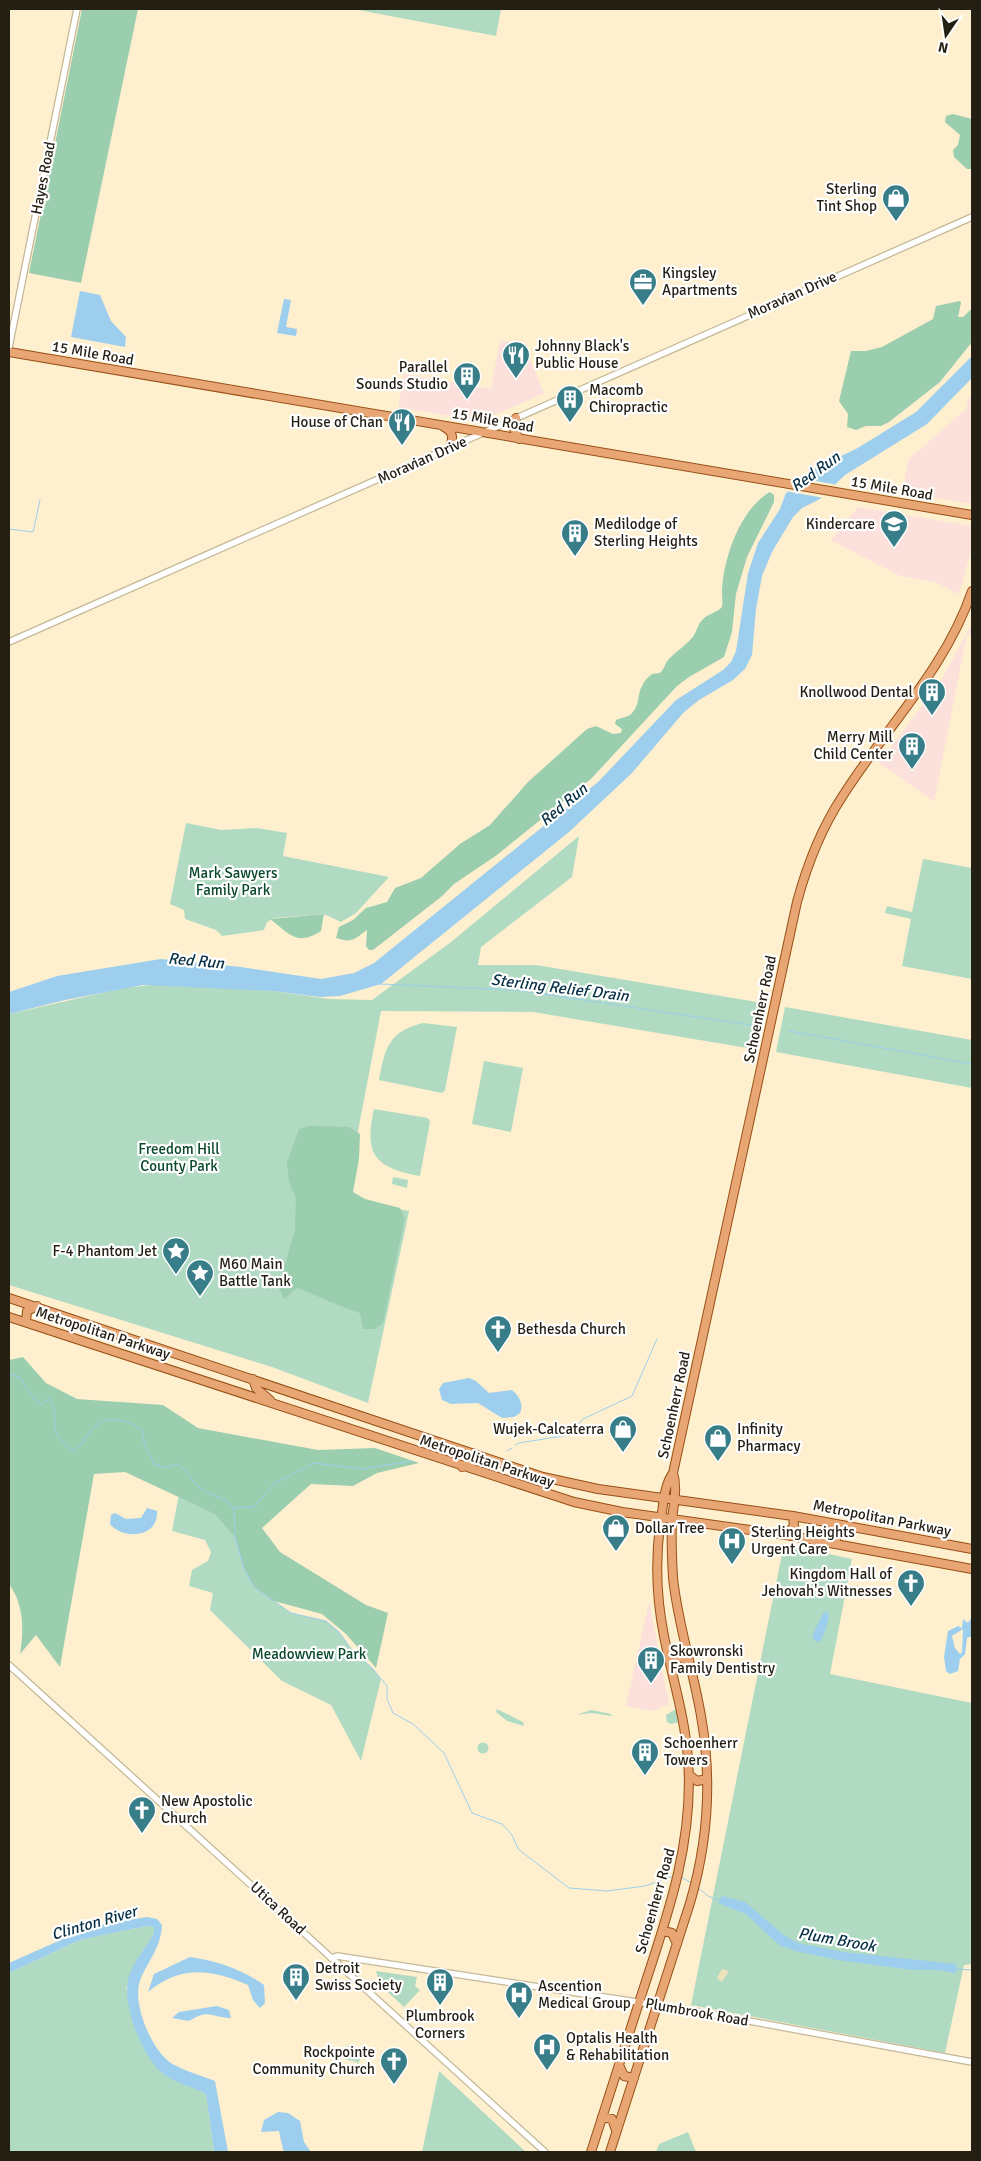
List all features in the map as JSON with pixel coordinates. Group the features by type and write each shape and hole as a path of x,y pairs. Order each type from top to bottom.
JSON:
{"main road":[{"name":"15 Mile Road","path":"9,352 972,515"},
{"path":"516,418 514,429 519,438"},
{"path":"443,426 452,434 450,448"},
{"name":"Schoenherr Road","path":"591,2152 673,1898 688,1824 689,1775 684,1726 660,1612 658,1568 661,1517 668,1479 673,1473 793,918 806,870 820,836 842,796 926,682 944,654 960,623 972,591"},
{"name":"Metropolitan Parkway","path":"9,1298 543,1477 592,1488 793,1516 972,1549"},
{"path":"26,1322 27,1311 37,1306"},
{"name":"Metropolitan Parkway","path":"9,1317 535,1491 592,1506 786,1535 972,1569"},
{"path":"253,1379 260,1392 276,1405"},
{"path":"462,1467 471,1463 473,1453"},
{"name":"Schoenherr Road","path":"610,2152 690,1903 697,1879 705,1828 707,1779 702,1721 678,1613 673,1576 672,1519 676,1481 673,1473"},
{"path":"535,1491 535,1482 543,1477"},
{"path":"786,1535 794,1526 793,1516"},
{"path":"672,1539 679,1527 689,1521"},
{"path":"836,1544 836,1530 846,1525"},
{"path":"658,1568 666,1569 673,1576"},
{"path":"669,1659 678,1656 688,1661"},
{"path":"689,1775 697,1782 707,1779"},
{"path":"663,1931 672,1933 677,1944"},
{"path":"619,2065 624,2076 634,2078"},
{"path":"602,2117 610,2118 614,2121 616,2132"}],"street":[{"name":"Hayes Road","path":"9,347 77,9"},
{"name":"Moravian Drive","path":"9,642 972,217"},
{"name":"Utica Road","path":"9,1665 240,1872 331,1958 545,2152"},
{"name":"Plumbrook Road","path":"331,1958 337,1956 658,2005 972,2062"}],"shaded area":[{"path":"500,340 514,343 526,350 544,393 481,421 398,407 404,374 491,389"},
{"path":"972,396 972,504 902,492 909,459 966,409 968,399"},
{"path":"858,507 972,526 972,548 959,594 935,582 900,576 831,540"},
{"path":"972,623 972,635 967,634 934,801 879,763 941,681"},
{"path":"649,1602 669,1704 652,1711 626,1706"}],"green space":[{"path":"82,9 138,9 81,283 29,273"},
{"path":"353,9 501,9 496,36"},
{"path":"953,114 972,119 972,169 967,169 954,157 953,150 958,145 960,135 945,122 946,116"},
{"path":"960,301 958,317 963,317 970,310 972,311 972,342 940,382 889,422 881,426 866,426 856,430 847,427 848,414 839,401 851,351 866,351 882,347 933,319 936,306"},
{"path":"770,492 774,495 774,502 747,557 736,594 732,632 724,657 677,686 591,779 497,855 454,884 441,897 373,950 369,950 366,946 367,930 357,938 350,940 336,938 339,927 353,920 366,908 387,902 395,888 421,878 460,844 490,825 528,782 587,729 596,726 613,734 621,733 622,729 615,724 616,720 629,716 633,712 645,681 652,674 660,673 668,660 693,637 703,619 722,607 723,579 735,536 750,510"},
{"name":"Mark Sawyers Family Park","path":"186,823 221,830 257,828 287,833 283,856 389,877 356,913 341,922 324,914 274,918 267,922 264,930 222,936 216,930 185,919 184,910 170,904"},
{"name":"Freedom Hill County Park","path":"579,836 572,877 481,947 478,965 536,965 763,1003 753,1049 533,1012 381,1011 345,1199 409,1211 368,1403 272,1367 9,1285 9,1014 124,988 161,984 273,991 329,999 372,1000 451,942"},
{"path":"923,859 972,868 972,979 902,966 911,919 885,913 887,906 912,912"},
{"path":"324,914 321,931 305,938 293,936 270,919"},
{"path":"785,1007 972,1040 972,1088 776,1052"},
{"path":"423,1023 457,1027 445,1090 442,1093 379,1080 383,1059 390,1043 402,1031"},
{"path":"484,1061 523,1068 511,1132 472,1124"},
{"path":"374,1109 428,1118 430,1122 420,1176 404,1173 392,1168 376,1156 370,1137"},
{"path":"310,1126 349,1127 360,1134 359,1159 353,1192 365,1199 400,1208 405,1218 383,1323 375,1329 363,1329 360,1313 297,1288 284,1299 279,1287 295,1229 296,1198 289,1182 287,1163 299,1129"},
{"path":"393,1177 408,1180 407,1188 392,1184"},
{"path":"23,1357 46,1383 77,1399 163,1405 198,1428 318,1450 375,1448 419,1463 377,1473 353,1486 311,1484 262,1528 280,1552 366,1605 388,1613 376,1668 346,1634 322,1614 274,1601 254,1587 244,1568 235,1537 215,1514 125,1472 94,1474 60,1667 36,1635 20,1654 22,1618 18,1600 9,1584 9,1360"},
{"name":"Meadowview Park","path":"184,1468 221,1497 254,1587 291,1613 326,1621 339,1632 352,1650 381,1679 361,1761 331,1705 282,1681 210,1610 213,1593 189,1586 192,1570 208,1561 211,1552 205,1540 172,1531"},
{"path":"784,1544 852,1559 830,1674 972,1703 972,1964 964,1965 945,2053 691,2005"},
{"path":"678,1708 680,1722 671,1724 667,1722 666,1715"},
{"path":"497,1709 523,1722 524,1726 507,1721 496,1712"},
{"path":"591,1710 611,1714 612,1716 591,1713 576,1715"},
{"path":"481,1743 485,1743 488,1748 487,1752 481,1753 478,1750 478,1746"},
{"path":"147,1926 154,1927 154,1933 126,1988 162,2073 206,2094 214,2152 9,2152 9,1973 80,1940"},
{"path":"376,1971 417,1977 415,1986 420,1990 404,2007 380,1985"},
{"path":"348,2044 348,2048 357,2057 361,2056 358,2065 357,2062 344,2059 348,2059 350,2052 345,2051"},
{"path":"439,2071 526,2152 422,2152"},
{"path":"688,2132 696,2152 656,2152 659,2144"}],"sand":[{"path":"722,1969 729,1971 722,1982 717,1978"}],"water":[{"path":"80,291 100,295 111,321 126,337 125,347 71,337"},
{"path":"284,299 291,300 286,327 297,329 296,336 277,333"},
{"name":"Red Run","path":"972,356 972,378 927,424 845,475 820,499 802,508 793,517 772,552 762,576 756,609 752,655 745,669 733,680 699,700 684,712 632,773 569,832 381,984 340,996 320,997 273,991 143,985 65,1000 9,1014 9,992 57,976 161,959 241,967 321,979 354,973 374,963 598,782 676,700 723,670 731,662 736,651 748,573 758,543 780,509 786,493 817,467 856,449 916,412"},
{"path":"469,1378 476,1381 489,1393 512,1390 520,1400 520,1413 514,1417 502,1418 478,1403 451,1404 442,1400 439,1389 443,1383"},
{"path":"147,1508 157,1511 156,1520 147,1531 140,1534 124,1533 110,1524 111,1515 115,1513 126,1519 141,1518"},
{"path":"828,1612 828,1622 824,1634 821,1641 816,1642 812,1636 823,1613"},
{"path":"972,1617 972,1636 967,1638 965,1654 960,1659 958,1671 950,1674 946,1671 944,1657 948,1631 958,1626 962,1628 963,1619 968,1623","holes":["963,1629 962,1652 960,1654 955,1648 952,1636"]},
{"path":"722,1896 745,1902 784,1935 798,1943 843,1952 956,1964 957,1971 953,1973 940,1970 913,1970 837,1960 795,1951 779,1945 746,1914 718,1903"},
{"path":"147,1917 157,1919 162,1925 157,1947 141,1978 139,1987 138,1998 143,2021 154,2043 166,2059 182,2069 215,2081 228,2152 214,2152 206,2094 177,2082 161,2072 146,2053 134,2026 127,1997 127,1984 132,1968 154,1933 154,1927 147,1926 80,1940 9,1973 9,1963 92,1926"},
{"path":"190,1957 229,1966 247,1974 264,1985 265,2003 260,2008 253,2000 248,1985 209,1973 197,1972 172,1977 148,1992 154,1974"},
{"path":"217,2006 229,2010 231,2018 206,2014 189,2021 172,2018 179,2012"},
{"path":"278,2112 288,2113 300,2121 304,2142 311,2152 286,2152 283,2150 279,2131 261,2132 264,2120"}],"pier":[{"path":"799,478 838,485 824,498 785,491"}],"waterway":[{"path":"9,529 33,532 40,500"},
{"name":"Sterling Relief Drain","path":"380,984 516,990 751,1025"},
{"name":"Sterling Relief Drain","path":"789,1031 972,1064"},
{"path":"515,1445 569,1435 583,1419 632,1396 657,1339"},
{"name":"Plum Brook","path":"9,1374 19,1377 34,1399 41,1404 49,1399 53,1406 55,1430 58,1437 73,1451 94,1427 100,1423 112,1420 131,1423 142,1430 144,1442 154,1464 166,1468 178,1464 199,1487 222,1499 234,1508 235,1537 244,1568 254,1587 291,1613 326,1621 339,1632 352,1650 372,1668 387,1686 387,1699 393,1713 413,1724 444,1753 472,1813 502,1824 512,1835 518,1849 569,1888 607,1891 645,1886 674,1876"},
{"path":"507,1451 512,1448"},
{"path":"234,1508 254,1507 275,1483 314,1463 362,1469 412,1461"},
{"name":"Plum Brook","path":"680,1877 692,1883"},
{"name":"Plum Brook","path":"697,1887 708,1896 719,1900"},
{"name":"Plum Brook","path":"956,1969 972,1970"}],"place":[{"name":"Sterling Tint Shop","path":"896,222"},
{"name":"Kingsley Apartments","path":"643,306"},
{"name":"Johnny Black's Public House","path":"516,379"},
{"name":"Parallel Sounds Studio","path":"467,400"},
{"name":"Macomb Chiropractic","path":"570,423"},
{"name":"House of Chan","path":"402,446"},
{"name":"Kindercare","path":"894,548"},
{"name":"Medilodge of Sterling Heights","path":"575,557"},
{"name":"Knollwood Dental","path":"932,716"},
{"name":"Merry Mill Child Center","path":"912,770"},
{"name":"F-4 Phantom Jet","path":"176,1275"},
{"name":"M60 Main Battle Tank","path":"200,1297"},
{"name":"Bethesda Church","path":"498,1353"},
{"name":"Wujek-Calcaterra","path":"623,1453"},
{"name":"Infinity Pharmacy","path":"718,1462"},
{"name":"Dollar Tree","path":"616,1552"},
{"name":"Sterling Heights Urgent Care","path":"732,1565"},
{"name":"Kingdom Hall of Jehovah's Witnesses","path":"911,1607"},
{"name":"Skowronski Family Dentistry","path":"651,1684"},
{"name":"Schoenherr Towers","path":"645,1776"},
{"name":"New Apostolic Church","path":"142,1834"},
{"name":"Detroit Swiss Society","path":"296,2001"},
{"name":"Plumbrook Corners","path":"440,2006"},
{"name":"Ascention Medical Group","path":"519,2019"},
{"name":"Optalis Health & Rehabilitation","path":"547,2071"},
{"name":"Rockpointe Community Church","path":"394,2085"}],"water label":[{"name":"Clinton River","path":"94,1922"}]}
